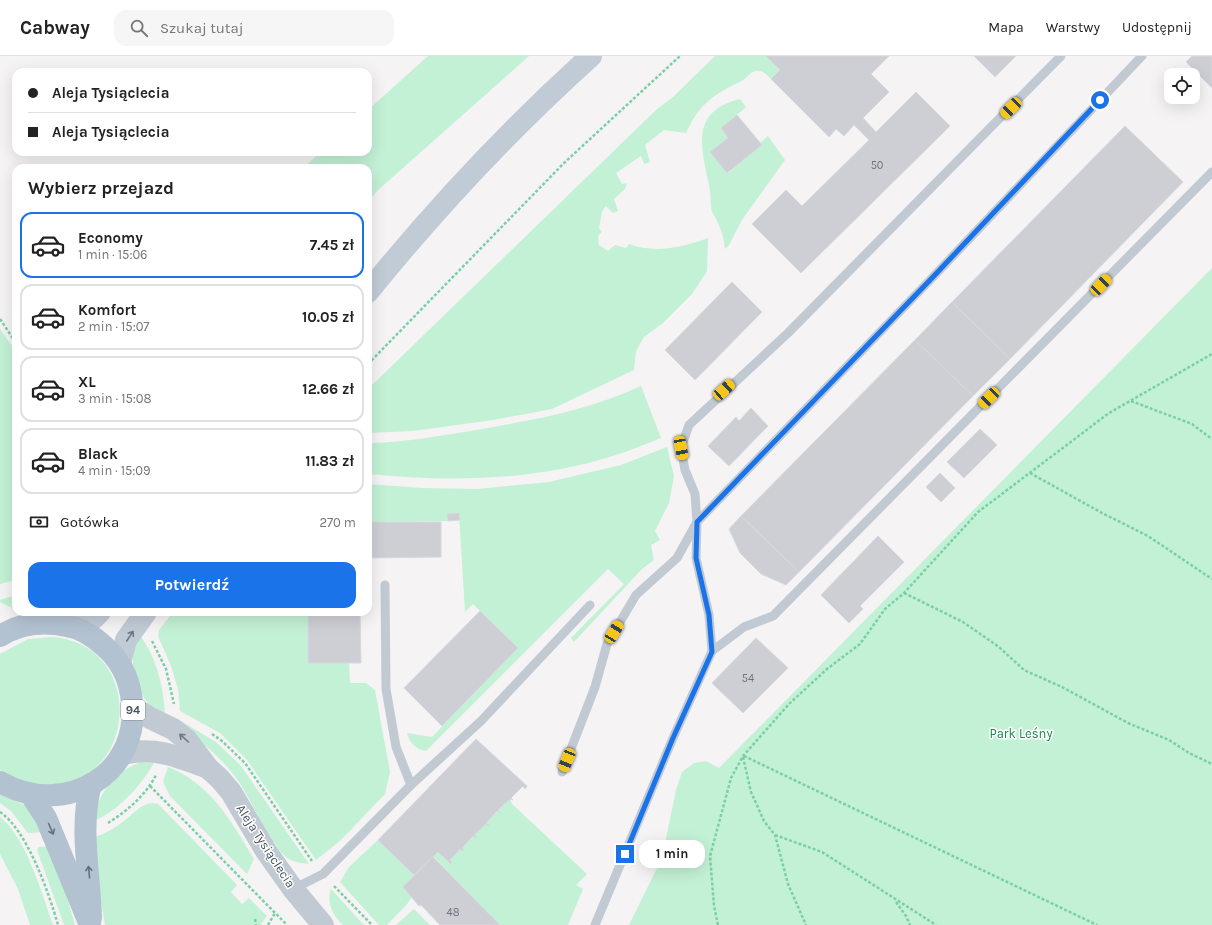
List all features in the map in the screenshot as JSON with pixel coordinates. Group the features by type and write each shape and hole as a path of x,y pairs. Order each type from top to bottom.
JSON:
{"main road":[{"path":"372,287 394,260 501,143 550,93 591,56"},
{"path":"0,616 21,626"},
{"path":"77,627 96,616"},
{"path":"120,663 126,640 143,616"},
{"name":"94","path":"0,636 21,626 52,623 77,627 94,638 120,663 129,682 133,707 131,730 121,755 104,775 91,784 77,791 62,795 47,796 31,795 13,789 0,782"},
{"path":"91,784 86,802 84,822 90,885 91,925"},
{"path":"31,795 46,818 91,925"}],"street":[{"name":"Aleja Tysiąclecia","path":"133,707 150,718 173,729 187,740 208,768 231,792 266,851 293,889 323,925"},
{"name":"Aleja Tysiąclecia","path":"121,755 143,750 164,753 178,756 208,768"}],"lane":[{"path":"712,652 709,615 696,558 697,522 695,494 686,470 681,448 689,425 788,334 1061,56"},
{"path":"562,772 595,686 607,644 636,596 677,558 697,522 932,278 1142,56"},
{"path":"595,925 673,738 712,652 744,627 773,616 1212,172"},
{"path":"385,585 386,689 396,747 411,785"},
{"path":"293,889 323,874 411,785 480,721 590,605"}],"path":[{"path":"372,360 564,163 680,56"},
{"path":"0,319 12,337"},
{"path":"718,925 714,906 710,856 731,778 743,756 789,704 827,669 860,644 885,609 904,593 978,512 1109,413 1212,354"},
{"path":"1130,401 1192,424 1212,439"},
{"path":"1030,473 1102,513 1148,536 1212,579"},
{"path":"904,593 963,622 999,647 1024,670 1062,688 1128,723 1169,740 1189,753 1212,764"},
{"path":"150,636 166,669 173,699"},
{"path":"206,730 222,740 245,763 312,862 372,925"},
{"path":"743,756 751,792 764,821 774,835 788,884 806,925"},
{"path":"743,756 1097,925"},
{"path":"105,825 121,815 150,786 287,925"},
{"path":"0,812 10,818 27,843 58,925"},
{"path":"774,835 822,852 936,925"},
{"path":"895,900 906,916 910,925"},
{"path":"268,925 275,913"},
{"path":"255,919 256,925"}],"green space":[{"path":"428,56 529,56 377,191 372,197 372,164 308,164 316,156 372,156 372,106"},
{"path":"715,56 766,56 780,70 771,79 762,72 756,71 751,73 743,80 709,100 691,122 686,133 664,130 645,145 650,162 644,164 641,156 616,173 622,184 627,183 625,189 614,199 618,211 613,213 606,206 602,212 599,228 602,232 598,236 599,245 608,251 615,245 626,248 629,244 649,249 659,249 689,244 708,238 707,271 692,294 663,323 644,337 636,351 634,370 552,409 493,420 413,431 372,433 372,385 656,110 673,97"},
{"path":"740,99 746,107 721,128 728,138 710,152 728,173 762,145 760,143 768,136 785,160 742,220 729,245 725,249 721,229 711,209 710,188 703,157 703,132 706,121 713,112 724,105"},
{"name":"Park Leśny","path":"1212,268 1212,925 629,925 662,858 676,790 682,772 694,763 706,761 719,768"},
{"path":"0,329 12,346 12,581 0,584"},
{"path":"641,386 661,438 613,456 583,464 522,475 429,478 372,474 372,443 420,439 537,419 578,409 620,395"},
{"path":"667,447 674,476 669,503 655,531 660,540 651,545 654,560 642,569 574,642 571,638 624,584 608,569 426,751 414,745 407,733 432,737 518,648 473,604 465,612 459,513 447,514 448,521 372,522 372,484 422,488 477,489 549,482 621,465"},
{"path":"12,596 12,608 0,602 0,600"},
{"path":"170,616 308,616 309,663 349,663 350,683 366,683 375,690 390,772 385,794 341,840 316,860 247,760 220,733 180,711 178,689 171,666 158,636 159,630"},
{"path":"139,634 151,653 155,663 161,684 165,717 147,702 136,681 133,669 133,657"},
{"path":"51,637 82,645 103,662 116,686 120,713 114,740 100,763 77,780 39,786 27,784 4,774 0,770 0,654 28,639"},
{"path":"181,721 216,742 241,766 309,864 291,860 280,851 233,774 212,751 180,725"},
{"path":"142,762 154,763 142,781 120,805 92,822 98,802 109,785 123,771"},
{"path":"168,767 183,774 196,783 208,794 228,818 254,859 247,874 170,796 163,782"},
{"path":"0,794 29,807 47,832 28,833 11,811 0,803"},
{"path":"510,799 512,804 587,874 576,885 583,889 568,925 500,925 433,856 438,852 451,864 452,862 450,860 460,849 464,850 462,848 473,836 476,838 474,835 486,824 488,826 486,823 497,811 501,813 498,810"},
{"path":"152,803 158,804 237,885 231,892 242,904 249,898 267,916 261,924 262,925 105,925 100,895 94,837 124,821 141,807"},
{"path":"0,817 18,838 25,852 38,882 53,925 30,925 18,889 0,854"},
{"path":"378,840 414,875 403,887 412,897 387,925 379,925 340,882 349,867"},
{"path":"52,846 75,925 64,925 37,850 39,847"},
{"path":"331,889 365,925 343,925 333,913 331,908 329,899"},
{"path":"414,909 430,925 396,925"}],"building":[{"path":"766,56 889,56 871,74 889,92 863,118 876,132 916,92 950,126 801,273 752,224 786,190 802,206 869,140 854,125 844,136 836,129 829,137 771,79 780,70"},
{"path":"974,56 1016,56 995,77"},
{"path":"1192,56 1212,56 1212,88 1200,76 1200,68 1192,68 1186,62"},
{"path":"737,115 762,145 727,173 710,152 728,138 721,128"},
{"path":"1125,126 1183,182 1010,359 952,302"},
{"path":"732,282 762,312 695,380 665,350"},
{"path":"952,302 1010,359 973,396 915,340"},
{"path":"915,340 973,396 799,572 741,516"},
{"path":"751,408 768,426 729,466 708,446 736,417 739,421"},
{"path":"980,429 997,445 964,478 947,462"},
{"path":"940,473 955,488 941,502 926,487"},
{"path":"459,513 460,520 448,521 447,514"},
{"path":"741,516 799,572 786,585 761,574 740,553 729,529"},
{"path":"372,522 441,522 441,557 372,558"},
{"path":"878,536 904,562 860,606 863,609 849,623 821,595"},
{"path":"480,611 518,648 442,726 404,688"},
{"path":"308,616 360,616 361,663 308,663"},
{"path":"756,638 788,668 743,713 712,683"},
{"path":"476,739 527,786 525,789 523,786 511,798 513,800 510,799 498,810 501,813 497,811 486,823 489,825 488,826 486,824 474,835 477,837 476,838 473,836 462,848 464,850 463,851 460,849 450,860 452,862 451,864 438,852 414,875 378,840"},
{"path":"433,856 500,925 440,925 421,905 419,906 403,887"}],"route":[{"path":"625,854 673,738 712,652 709,615 696,558 697,522 932,278 1100,100"}]}
